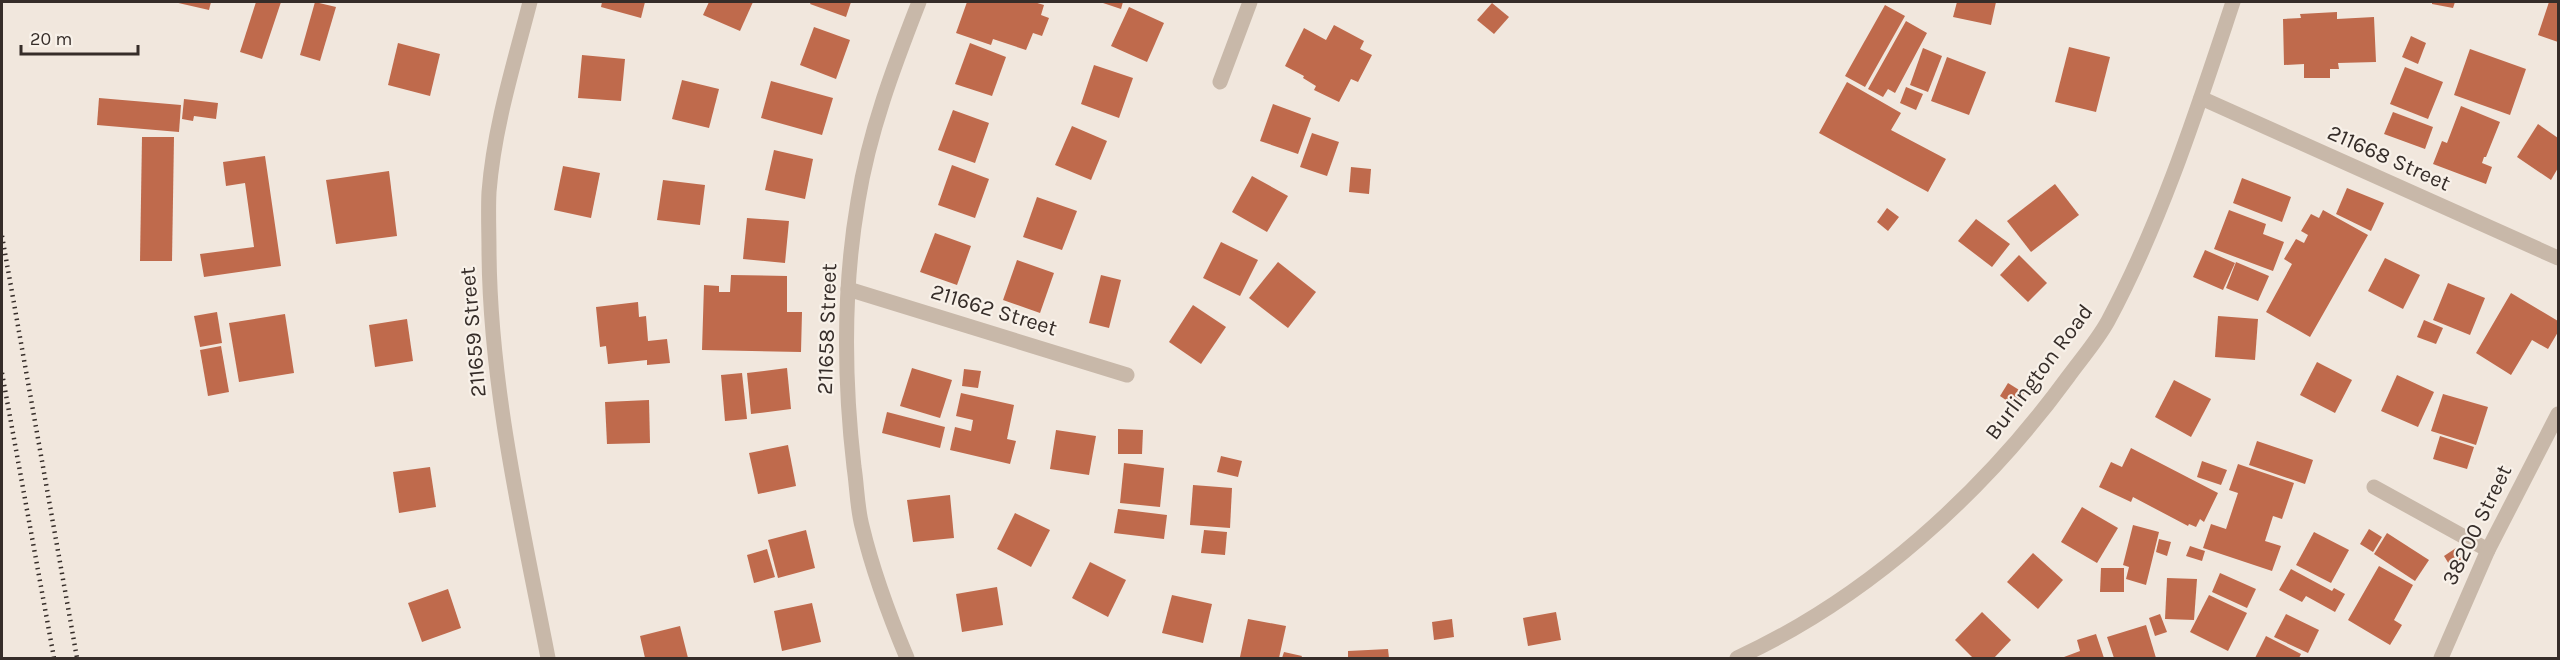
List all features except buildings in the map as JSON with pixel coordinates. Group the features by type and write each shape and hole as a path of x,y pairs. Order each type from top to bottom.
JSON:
{"street":[{"name":"211659 Street","path":"530,2 501,113 489,192 490,274 494,352 505,431 548,658"},
{"name":"211658 Street","path":"907,658 881,595 861,523 847,404 848,289 858,200 874,128 897,58 919,2"},
{"path":"1220,82 1250,2"},
{"name":"Burlington Road","path":"1737,658 1815,616 1906,551 2008,454 2107,324 2160,212 2233,2"},
{"name":"211668 Street","path":"2201,98 2559,258"},
{"name":"211662 Street","path":"848,289 1127,375"},
{"name":"38200 Street","path":"2441,658 2488,550 2559,414"},
{"path":"2374,488 2488,550"}],"railway":[{"path":"2,236 77,658"},
{"path":"2,373 54,658"}]}
